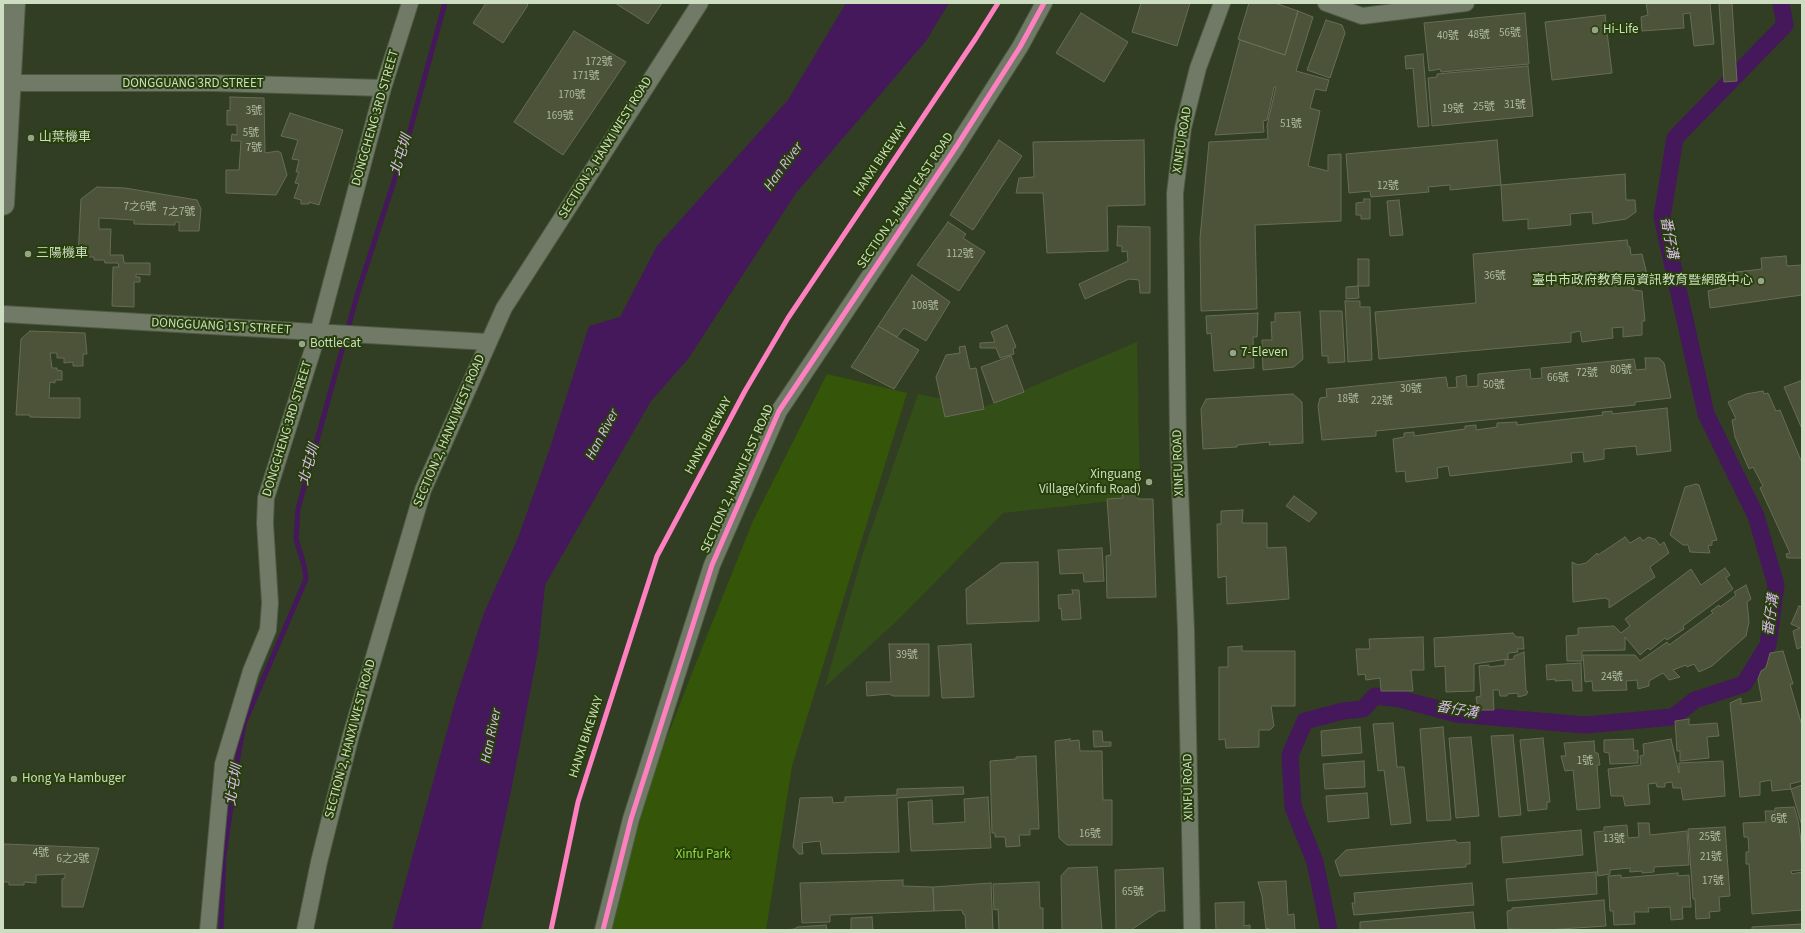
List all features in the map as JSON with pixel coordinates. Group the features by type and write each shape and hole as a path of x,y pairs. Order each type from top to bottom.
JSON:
{"street":[{"path":"3,204 6,83 14,3"},
{"name":"DONGCHENG 3RD STREET","path":"208,930 223,764 251,672 268,630 270,603 265,523 266,498 318,333 383,88 410,3"},
{"name":"SECTION 2, HANXI WEST ROAD","path":"305,930 319,862 351,735 423,490 504,308 700,3"},
{"name":"SECTION 2, HANXI EAST ROAD","path":"603,930 631,819 712,565 779,411 956,147 1020,47 1044,3"},
{"name":"XINFU ROAD","path":"1192,930 1186,630 1178,441 1175,193 1183,128 1198,68 1222,3"},
{"path":"1326,3 1362,16 1466,3"},
{"name":"DONGGUANG 3RD STREET","path":"6,83 213,83 383,88"},
{"name":"DONGGUANG 1ST STREET","path":"3,314 488,342"}],"shaded area":[{"path":"1137,342 1140,498 1003,513 899,619 825,687 862,556 918,394 984,407"}],"green space":[{"name":"Xinfu Park","path":"827,374 907,393 792,766 766,930 609,930 633,824 696,663 753,521"}],"water":[{"name":"Han River","path":"846,3 949,3 926,41 796,193 688,359 651,401 545,585 538,651 511,791 481,930 392,930 457,695 484,613 518,538 550,448 589,326 620,317 657,246 788,100"}],"building":[{"path":"486,3 526,3 528,5 503,43 473,23"},
{"path":"615,3 662,3 648,24"},
{"path":"1141,3 1190,3 1177,46 1132,32"},
{"path":"1249,3 1275,3 1298,11 1285,55 1238,39"},
{"path":"1646,3 1710,3 1714,44 1694,46 1690,13 1683,14 1684,28 1642,31 1641,17 1648,15"},
{"path":"1719,3 1732,3 1737,81 1724,82"},
{"path":"1298,11 1313,17 1296,71 1329,80 1326,91 1315,89 1310,108 1320,111 1308,166 1328,171 1328,155 1341,154 1341,221 1255,225 1257,309 1201,311 1200,238 1209,142 1268,139 1267,126 1276,87 1274,87 1267,120 1263,121 1264,132 1215,135 1240,40 1285,55"},
{"path":"1081,13 1128,42 1104,82 1056,53"},
{"path":"1525,13 1529,64 1441,72 1440,69 1429,71 1424,23"},
{"path":"1605,15 1612,73 1552,80 1545,22"},
{"path":"1326,20 1342,25 1345,33 1330,78 1307,70"},
{"path":"574,31 626,62 563,155 514,122"},
{"path":"1423,54 1429,126 1418,127 1413,68 1406,69 1405,56"},
{"path":"1528,66 1533,116 1432,126 1428,78 1437,77 1437,74"},
{"path":"230,97 264,98 265,153 278,151 281,153 287,175 276,195 226,193 226,170 239,170 241,141 231,141 232,134 237,135 237,125 227,125 227,110 230,111"},
{"path":"290,113 343,130 319,205 309,202 309,204 301,204 301,200 294,198 299,184 295,183 299,172 296,172 299,160 292,159 298,140 281,136"},
{"path":"999,140 1022,156 973,230 950,215"},
{"path":"1144,140 1145,205 1107,206 1108,251 1047,253 1043,193 1016,193 1019,178 1034,177 1033,142"},
{"path":"1497,140 1501,185 1450,190 1450,185 1428,187 1429,192 1371,197 1370,191 1349,193 1346,154"},
{"path":"1625,174 1626,200 1635,200 1636,212 1626,219 1593,224 1592,212 1570,214 1571,225 1528,229 1528,219 1503,221 1501,185"},
{"path":"97,187 125,188 197,200 201,209 199,231 179,231 179,222 175,222 175,225 134,224 134,220 99,218 99,229 111,229 110,255 123,255 124,263 150,263 150,275 136,274 136,277 140,277 140,282 134,282 134,307 112,306 113,267 119,267 118,263 105,263 104,260 94,260 94,257 78,257 81,199"},
{"path":"1364,199 1370,199 1370,219 1361,219 1361,215 1356,215 1356,203 1364,202"},
{"path":"1399,200 1403,235 1390,236 1387,201"},
{"path":"948,222 966,234 963,238 985,252 959,291 917,265"},
{"path":"1118,226 1150,227 1150,293 1140,293 1139,280 1129,279 1085,299 1079,284 1128,261 1127,251 1122,252 1122,246 1117,246"},
{"path":"1627,240 1631,255 1642,254 1649,283 1633,285 1633,290 1642,291 1645,321 1642,321 1642,335 1623,337 1623,327 1612,328 1613,338 1582,342 1580,331 1571,333 1571,342 1379,359 1375,312 1476,303 1473,254"},
{"name":"臺中市政府教育局資訊教育暨網路中心","path":"1786,256 1787,266 1802,265 1802,295 1710,308 1708,291 1720,288 1719,274 1762,269 1761,258"},
{"path":"1358,259 1369,259 1369,286 1358,286"},
{"path":"912,275 950,302 926,341 904,328 897,337 878,326"},
{"path":"1358,286 1359,298 1346,299 1346,287"},
{"path":"1345,301 1360,301 1360,307 1370,307 1372,360 1348,362"},
{"path":"1320,311 1342,311 1345,362 1328,363 1328,356 1322,356"},
{"path":"1300,312 1303,359 1294,367 1263,370 1262,340 1272,340 1271,322 1275,322 1275,313"},
{"name":"7-Eleven","path":"1258,313 1257,337 1253,337 1254,368 1214,371 1211,333 1207,334 1206,316"},
{"path":"1007,325 1016,347 1013,349 1014,354 1000,358 996,348 980,348 980,343 995,342 991,332"},
{"path":"878,326 919,350 894,389 851,367"},
{"path":"30,331 85,333 87,354 83,354 83,366 73,366 73,362 64,363 64,358 57,358 57,353 50,353 52,368 57,368 57,370 62,371 62,380 55,380 55,383 50,382 49,398 80,398 80,418 30,417 30,415 16,415 21,339"},
{"path":"965,346 970,369 976,368 984,409 945,417 936,377 946,355 960,353 959,347"},
{"path":"1011,356 1024,392 994,403 981,367"},
{"path":"1645,358 1659,358 1664,363 1671,398 1635,402 1635,405 1376,431 1376,436 1322,440 1318,406 1320,398 1327,397 1326,389 1446,377 1448,388 1457,387 1456,377 1466,375 1467,387 1478,386 1478,374 1530,369 1531,379 1542,378 1541,368 1634,359 1636,370 1646,369"},
{"path":"1800,381 1802,382 1802,429 1784,387"},
{"path":"1763,391 1764,394 1768,393 1776,411 1780,410 1802,463 1802,558 1787,558 1786,554 1790,553 1760,488 1763,486 1753,467 1749,469 1735,437 1732,420 1736,419 1728,402 1746,394"},
{"path":"1293,394 1302,402 1303,443 1269,445 1270,442 1237,445 1237,447 1203,449 1201,409 1206,399"},
{"path":"1667,408 1671,451 1637,455 1636,446 1604,449 1604,459 1584,462 1583,452 1571,453 1572,462 1450,476 1448,466 1437,468 1438,478 1406,482 1405,471 1396,472 1393,439 1404,437 1404,433 1414,432 1414,436 1465,429 1465,426 1476,425 1476,430 1497,427 1497,423 1517,422 1517,425 1603,415 1602,412 1612,411 1612,414"},
{"path":"1696,484 1699,485 1717,540 1712,541 1712,545 1708,546 1710,553 1690,552 1688,545 1683,545 1670,535 1685,487"},
{"path":"1122,491 1137,491 1138,499 1153,499 1156,597 1107,598 1106,556 1111,555 1107,499 1123,498"},
{"path":"1294,496 1317,513 1309,522 1286,506"},
{"path":"1243,510 1242,523 1267,523 1267,548 1286,547 1289,599 1227,604 1226,576 1218,578 1217,524 1221,524 1221,511"},
{"path":"1625,537 1630,543 1640,537 1643,541 1648,537 1655,539 1660,545 1664,542 1669,553 1650,567 1655,577 1609,608 1609,600 1605,598 1573,602 1572,562 1578,565 1586,563 1597,553 1598,555"},
{"path":"1102,548 1104,581 1084,582 1083,573 1060,574 1058,550"},
{"path":"1038,562 1039,621 967,624 966,589 1001,563"},
{"path":"1725,568 1730,575 1726,578 1733,589 1683,626 1684,629 1667,640 1665,638 1650,650 1648,648 1640,655 1625,637 1625,650 1582,651 1582,661 1567,661 1566,636 1578,635 1578,628 1614,626 1621,633 1630,626 1625,619 1691,569 1701,585"},
{"path":"1746,585 1751,599 1747,602 1749,622 1746,636 1712,666 1699,672 1694,664 1687,667 1686,665 1673,670 1680,677 1669,680 1663,673 1649,681 1649,686 1638,689 1637,680 1626,681 1627,690 1593,691 1592,681 1585,682 1583,655 1635,655 1640,661 1667,642 1669,645 1713,613 1711,611 1719,605 1720,607 1736,595 1734,592"},
{"path":"1072,590 1079,590 1081,619 1062,620 1061,608 1059,609 1058,595 1073,594"},
{"path":"1799,606 1802,607 1802,647 1797,649 1793,631 1800,628 1791,624"},
{"path":"1513,633 1516,637 1523,637 1524,649 1517,649 1518,652 1508,653 1508,659 1474,664 1474,691 1446,692 1445,666 1435,667 1434,638"},
{"path":"1423,637 1424,670 1411,670 1413,691 1381,691 1380,678 1366,680 1365,674 1358,675 1356,649 1370,649 1369,639"},
{"path":"889,644 929,644 929,696 893,696 889,694 867,696 866,682 891,682"},
{"path":"971,644 974,697 942,698 938,646"},
{"path":"1242,646 1242,651 1295,651 1295,706 1271,706 1274,726 1270,730 1259,730 1259,747 1226,748 1225,739 1219,740 1219,667 1228,667 1228,647"},
{"path":"1783,651 1793,684 1790,684 1802,726 1802,781 1790,784 1791,789 1772,791 1771,780 1760,782 1760,795 1740,797 1730,703 1741,698 1741,704 1762,701 1758,679 1761,671 1766,668 1770,653"},
{"path":"1524,652 1526,690 1528,692 1526,695 1518,697 1518,693 1500,696 1499,690 1493,690 1494,710 1478,710 1476,697 1481,696 1479,666 1489,665 1489,667 1505,665 1505,660 1514,659 1514,656"},
{"path":"1581,663 1582,691 1573,691 1572,680 1547,680 1546,665"},
{"path":"1689,719 1689,725 1717,723 1719,736 1707,737 1709,758 1680,761 1680,751 1677,751 1675,721"},
{"path":"1393,723 1397,767 1404,767 1411,823 1391,825 1384,770 1378,771 1373,724"},
{"path":"1360,727 1362,753 1322,756 1321,731"},
{"path":"1443,727 1451,820 1427,821 1420,729"},
{"path":"1093,731 1102,731 1103,742 1111,742 1111,746 1094,747"},
{"path":"1513,735 1521,815 1499,817 1491,736"},
{"path":"1471,737 1479,816 1456,818 1449,738"},
{"path":"1543,738 1550,802 1547,802 1547,809 1528,811 1520,740"},
{"path":"1070,739 1070,741 1079,740 1080,751 1102,751 1103,800 1112,800 1112,845 1067,845 1059,838 1055,741"},
{"path":"1633,739 1634,751 1638,750 1638,763 1610,764 1609,753 1604,752 1604,740"},
{"path":"1671,739 1679,773 1679,763 1723,761 1725,796 1683,800 1681,788 1673,788 1672,782 1665,783 1665,787 1657,787 1656,783 1648,784 1650,804 1625,806 1623,796 1611,796 1608,769 1641,765 1640,756 1644,755 1643,744"},
{"path":"1594,741 1595,753 1598,753 1600,765 1597,765 1600,808 1577,810 1573,770 1565,771 1561,756 1566,756 1564,743"},
{"path":"1036,756 1039,829 1030,829 1030,835 1019,835 1020,846 1006,847 1005,837 995,837 995,833 992,833 990,761"},
{"path":"1364,761 1365,787 1325,789 1323,764"},
{"path":"1802,785 1802,826 1791,789"},
{"path":"963,787 964,794 897,798 899,852 822,854 820,841 802,843 803,854 799,854 793,847 800,798 832,797 833,803 845,802 845,797 897,795 897,789"},
{"path":"1367,793 1369,818 1328,822 1326,796"},
{"path":"988,797 991,848 911,851 908,802 932,800 933,824 965,822 964,799"},
{"path":"1794,807 1798,820 1802,848 1802,870 1791,871 1792,874 1802,872 1802,910 1752,914 1749,864 1746,864 1746,852 1749,852 1748,837 1744,837 1743,823 1766,822 1765,811 1775,811 1775,808"},
{"path":"1638,823 1649,823 1650,835 1687,831 1689,865 1654,867 1654,872 1642,873 1642,871 1630,872 1630,868 1610,870 1610,874 1598,876 1594,832 1604,831 1604,827 1627,825 1628,838 1639,837"},
{"path":"1725,827 1730,896 1719,897 1720,911 1709,912 1710,918 1696,919 1695,899 1693,899 1688,829"},
{"path":"1581,830 1583,855 1503,863 1501,837"},
{"path":"1455,840 1458,843 1470,842 1470,864 1466,864 1466,867 1340,876 1335,861 1346,850"},
{"path":"5,844 99,848 83,907 62,907 62,879 65,878 65,874 36,875 36,883 24,882 24,885 9,885 9,882 3,882 3,847"},
{"path":"1097,867 1102,930 1062,930 1061,876 1068,868"},
{"path":"1163,868 1165,911 1159,911 1131,930 1116,930 1115,870"},
{"path":"1596,872 1597,894 1508,901 1506,879"},
{"path":"1678,873 1678,876 1689,875 1691,907 1682,907 1683,919 1671,920 1670,907 1648,908 1649,912 1634,912 1635,924 1614,925 1613,911 1610,911 1608,876 1621,875 1621,878"},
{"path":"903,880 903,886 933,887 934,911 830,915 830,922 802,923 800,883"},
{"path":"1286,881 1288,915 1294,914 1295,930 1266,929 1262,896 1258,882"},
{"path":"1039,882 1040,908 1043,908 1043,930 999,930 998,909 994,910 993,884"},
{"path":"991,883 993,930 966,930 965,915 963,914 962,910 934,911 933,887"},
{"path":"1472,883 1474,905 1354,915 1352,903 1355,903 1354,893"},
{"path":"1604,900 1606,926 1546,930 1508,929 1507,911 1512,910 1512,908"},
{"path":"1244,902 1244,926 1250,925 1250,930 1216,930 1215,903"},
{"path":"1473,912 1475,930 1360,930 1360,922"},
{"path":"872,917 873,930 851,930 851,918"},
{"path":"1802,924 1802,930 1752,930 1752,927"},
{"path":"826,925 827,930 782,930 795,929 797,927"}],"waterway":[{"name":"北屯圳","path":"221,930 224,856 244,724 306,579 304,565 296,539 298,509 358,292 408,138 445,3"},
{"name":"番仔溝","path":"1329,930 1315,862 1293,807 1290,755 1305,721 1343,711 1363,709 1375,696 1400,699 1457,714 1585,725 1673,717 1695,700 1744,684 1768,645 1776,585 1756,516 1706,414 1662,217 1675,138 1785,25 1781,3"}],"cycle path":[{"name":"HANXI BIKEWAY","path":"551,930 578,802 657,556 745,391 788,318 998,3"},
{"path":"603,930 631,819 712,565 779,411 956,147 1020,47 1044,3"}],"place":[{"name":"Hi-Life","path":"1595,30"},
{"name":"山葉機車","path":"31,138"},
{"name":"三陽機車","path":"28,254"},
{"name":"臺中市政府教育局資訊教育暨網路中心","path":"1761,281"},
{"name":"BottleCat","path":"302,344"},
{"name":"7-Eleven","path":"1233,353"},
{"name":"Xinguang Village(Xinfu Road)","path":"1149,482"},
{"name":"Hong Ya Hambuger","path":"14,779"}]}
